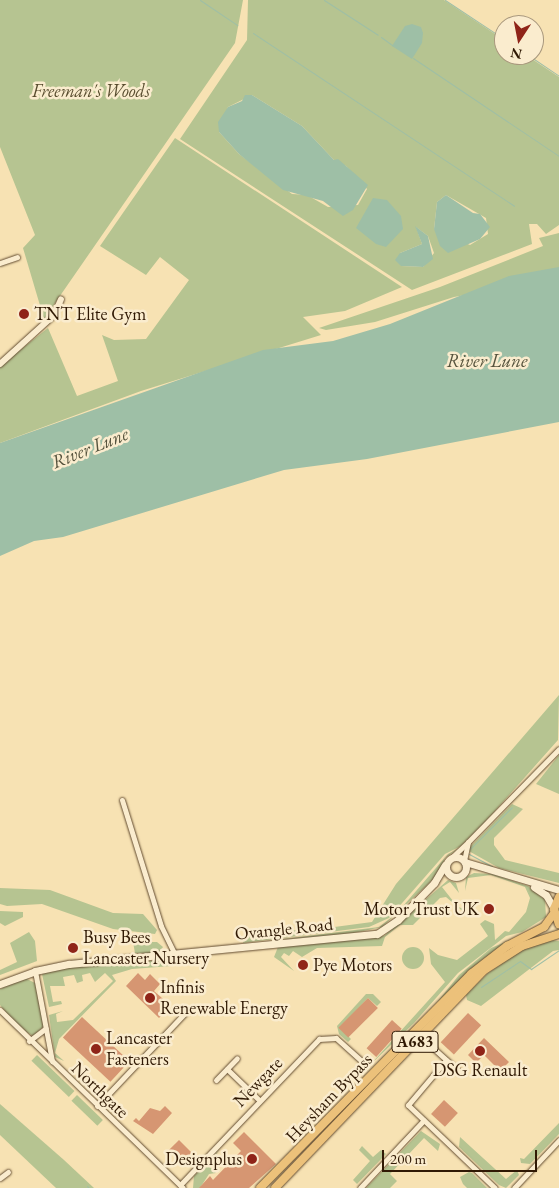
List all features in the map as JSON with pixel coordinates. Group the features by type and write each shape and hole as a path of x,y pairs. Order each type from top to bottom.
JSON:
{"highway":[{"name":"A683","path":"554,911 559,897"},
{"path":"554,911 559,924"},
{"name":"Heysham Bypass","path":"260,1188 471,974 507,946 544,926 554,911"},
{"name":"Heysham Bypass","path":"275,1188 483,971 522,946 559,934"}],"main road":[{"name":"Ovangle Road","path":"0,984 35,971 377,934 398,920 434,883 451,858"},
{"path":"451,858 529,884 559,890"},
{"path":"464,874 465,862"},
{"path":"446,865 452,877"},
{"name":"Ovangle Road","path":"434,883 464,874 493,872"},
{"path":"529,884 546,895 554,911"}],"street":[{"path":"0,263 17,256"},
{"path":"0,364 54,315 61,299"},
{"path":"451,858 559,749"},
{"path":"122,800 161,926 175,955"},
{"path":"465,862 468,842"},
{"path":"35,971 52,1062"},
{"name":"Northgate","path":"0,1010 29,1041 181,1187"},
{"path":"97,1106 186,1012"},
{"path":"29,1041 46,1027"},
{"name":"Newgate","path":"181,1187 259,1100 322,1038 336,1038 364,1064"},
{"path":"432,1047 460,1072"},
{"path":"216,1080 237,1058"},
{"path":"446,1060 408,1101 424,1120 495,1188"},
{"path":"227,1069 259,1100"},
{"path":"360,1188 424,1120"},
{"path":"514,1188 559,1140"},
{"path":"0,1178 8,1172"}],"green space":[{"name":"Freeman's Woods","path":"0,0 243,0 235,43 44,319 23,248 35,235 0,147"},
{"path":"248,0 444,0 494,33 494,65 541,65 559,77 559,225 546,234 537,224 529,224 532,244 412,290 180,139 247,40","holes":["252,95 302,126 334,160 346,166 367,189 358,205 328,207 307,195 292,194 239,154 219,132 228,107","446,195 486,218 488,234 470,245 434,229 437,202","416,227 428,236 434,253 423,267 401,266 400,253 422,244"]},
{"path":"175,138 402,287 345,311 303,317 321,335 141,391 0,443 0,366 48,328 77,396 118,381 102,335 114,340 146,339 189,280 160,257 146,275 100,246"},
{"path":"559,233 559,278 454,297 375,322 326,330 319,328 440,287 543,246 539,238"},
{"path":"559,695 558,740 486,821 461,846 445,854 389,918 369,927 243,943 247,931 312,930 372,922 396,884"},
{"path":"559,755 559,794 536,784"},
{"path":"512,804 523,809 494,838 494,845 505,860 559,873 559,883 499,868 467,850"},
{"path":"459,848 445,858 439,873 425,887 382,927 349,934 275,940 379,927 397,913 448,854"},
{"path":"474,873 492,874 528,886 545,900 546,917 522,932 506,936 458,973 414,1023 370,1065 445,982 431,964 429,948 438,955 457,960 488,936 480,924 485,920 494,924 495,940 505,931 509,932 526,912 530,898 525,887 491,875 468,878 465,891 466,877"},
{"path":"448,880 456,883 459,893 450,882 442,887 457,906 477,916 467,915 446,897 440,898 413,925 400,925 385,937 382,946 317,948 302,957 293,951 289,956 284,953 281,957 294,971 274,957 278,947 384,936"},
{"path":"0,888 50,890 113,913 143,914 157,930 155,934 113,929 42,904 7,906 0,904"},
{"path":"0,911 23,912 23,917 5,926 0,923"},
{"path":"29,932 35,941 37,961 0,975 0,970 17,962 10,943"},
{"path":"524,934 483,959 430,1011 459,975 491,948"},
{"path":"551,940 559,941 559,950 553,951 481,1006 467,1000 466,995 487,974 521,950"},
{"path":"133,942 157,942 163,947 159,953 135,953"},
{"path":"413,947 421,950 424,958 421,966 413,969 405,966 402,958 405,950"},
{"path":"189,958 190,962 184,965 132,969 112,975 116,981 59,1039 55,1053 64,1061 55,1057 49,1015 63,1011 56,1014 57,1022 73,1020 113,981 105,973 95,982 90,973 82,975 83,981 77,983 74,975 63,977 65,986 50,986 53,1002 61,1001 62,1004 49,1007 42,974 62,968"},
{"path":"25,978 35,983 44,1026 33,1036 16,1025 0,1005 0,989"},
{"path":"366,994 373,994 381,1002 377,1006 368,998 340,1028 351,1039 348,1042 339,1034 337,1026"},
{"path":"37,1055 74,1091 69,1097 31,1061"},
{"path":"77,1095 103,1120 97,1126 71,1101"},
{"path":"0,1104 94,1188 56,1188 0,1135"},
{"path":"559,1123 559,1134 530,1164 521,1163 520,1158 524,1159"},
{"path":"421,1131 440,1144 438,1151 424,1138 390,1174 397,1181 390,1188 366,1188"},
{"path":"460,1137 506,1179 517,1170 519,1175 506,1188 499,1185 459,1147"},
{"path":"362,1146 373,1157 381,1150 386,1154 357,1184 353,1180 370,1161 359,1150"},
{"path":"220,1149 208,1165 216,1173 209,1174 200,1188 193,1188 194,1176"},
{"path":"469,1172 487,1188 467,1188 460,1177"}],"water":[{"path":"412,24 421,27 423,33 422,43 412,59 392,46 405,26"},
{"path":"245,95 252,95 302,126 334,160 338,159 368,185 353,210 343,216 323,201 283,190 239,154 219,132 218,122 228,107 242,101"},
{"path":"446,195 473,213 480,214 490,227 480,239 448,253 440,246 434,229 437,202"},
{"path":"373,198 387,200 401,216 403,229 386,247 376,244 356,228"},
{"path":"415,226 428,236 433,259 423,267 401,266 395,260 400,253 422,244"},
{"name":"River Lune","path":"559,267 559,422 367,459 284,470 63,537 34,541 0,556 0,443 263,350 333,341 390,324 509,276"}],"building":[{"name":"Infinis Renewable Energy","path":"138,973 145,980 150,974 160,984 154,991 171,1006 159,1018 126,986"},
{"path":"368,998 378,1008 348,1038 338,1028"},
{"path":"468,1013 481,1025 454,1055 441,1042"},
{"name":"Lancaster Fasteners","path":"82,1017 130,1061 110,1082 63,1037"},
{"path":"392,1020 402,1029 376,1057 367,1048"},
{"path":"484,1038 509,1062 500,1071 484,1055 476,1063 468,1055"},
{"path":"444,1100 458,1113 445,1127 431,1114"},
{"path":"165,1106 172,1113 153,1134 133,1121 136,1118 139,1121 150,1108 160,1111"},
{"name":"Designplus","path":"244,1132 276,1164 249,1188 199,1188 210,1176 213,1180 241,1151 233,1143"},
{"path":"179,1140 192,1153 181,1163 168,1151"}],"waterway":[{"path":"200,0 237,25"},
{"path":"324,0 378,35"},
{"path":"445,0 494,32"},
{"path":"253,33 514,206"},
{"path":"381,37 392,45"},
{"path":"413,58 559,156"},
{"path":"543,65 559,76"},
{"path":"559,718 559,732"},
{"path":"470,849 512,807"},
{"path":"469,854 492,866"},
{"path":"481,987 520,961 531,969 559,950"}],"place":[{"name":"TNT Elite Gym","path":"24,314"},
{"name":"Motor Trust UK","path":"489,909"},
{"name":"Busy Bees Lancaster Nursery","path":"73,948"},
{"name":"Pye Motors","path":"303,965"},
{"name":"Infinis Renewable Energy","path":"150,998"},
{"name":"Lancaster Fasteners","path":"96,1049"},
{"name":"DSG Renault","path":"480,1051"},
{"name":"Designplus","path":"252,1159"}]}
